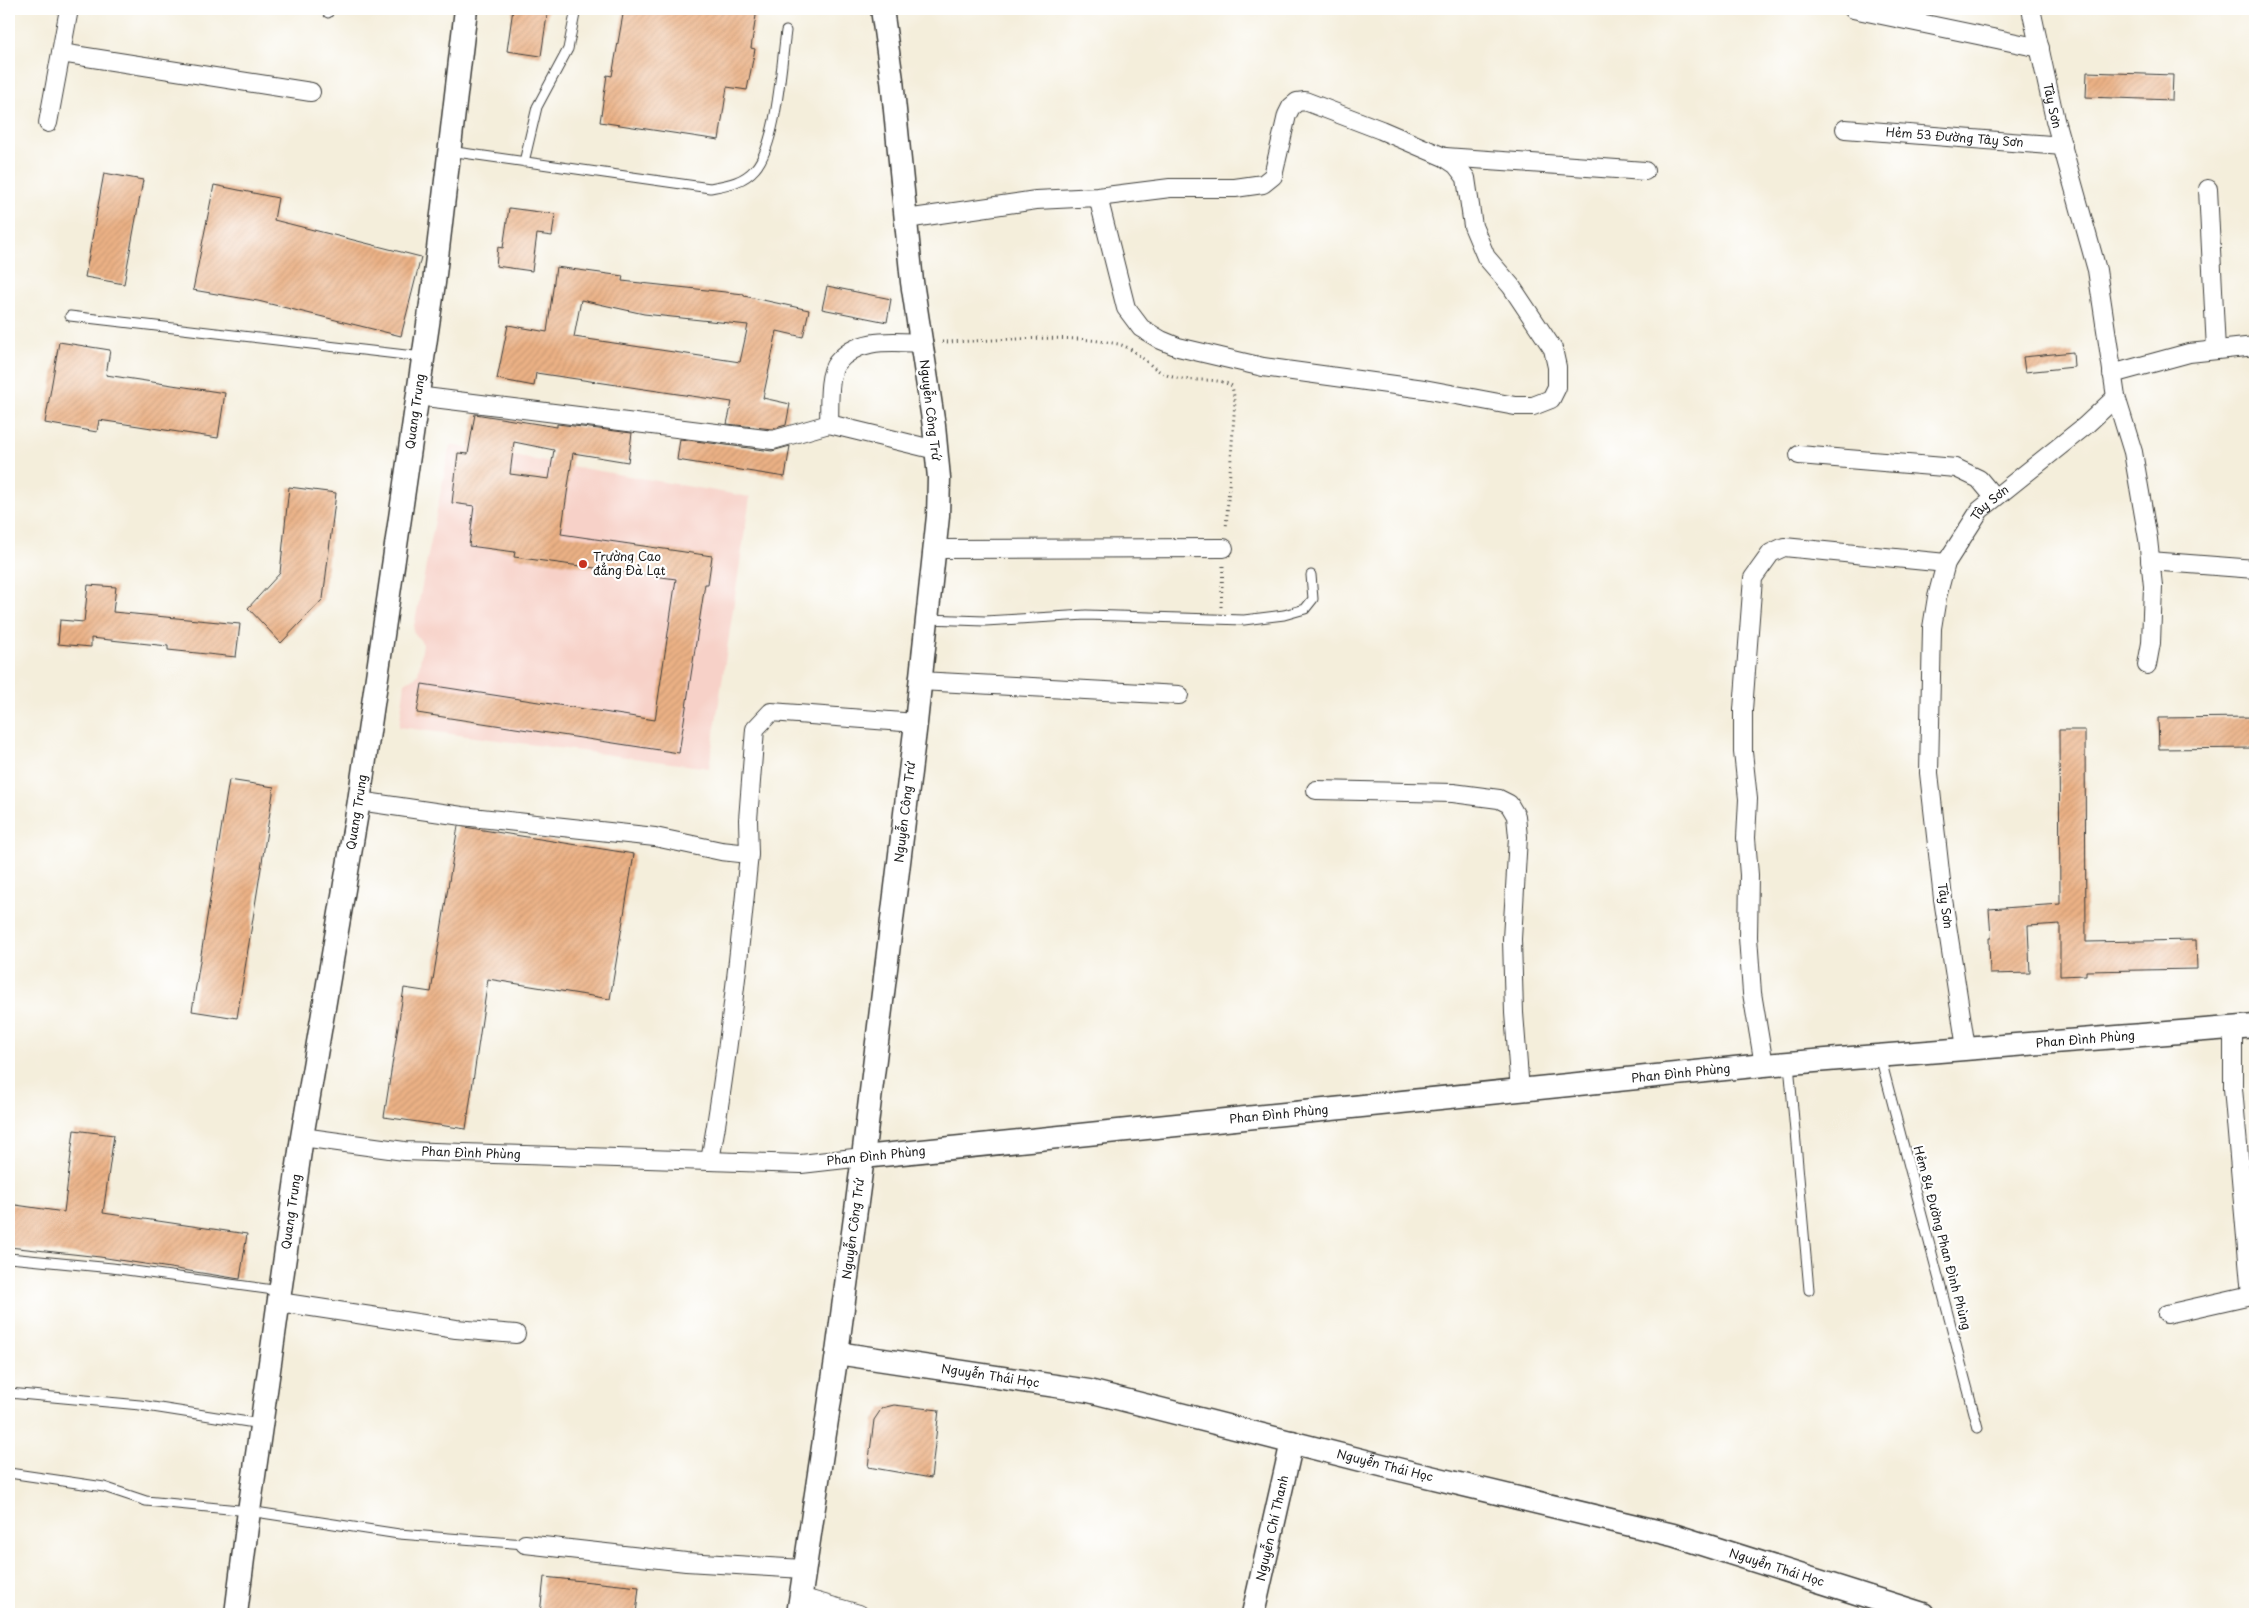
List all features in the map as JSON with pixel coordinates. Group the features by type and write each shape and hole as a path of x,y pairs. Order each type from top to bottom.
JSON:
{"street":[{"path":"48,123 69,9"},
{"name":"Quang Trung","path":"236,1614 302,1137 359,801 423,357 466,9"},
{"name":"Nguyễn Công Trứ","path":"799,1606 837,1353 863,1157 916,723 939,488 936,450 912,282 892,80 882,9"},
{"path":"1853,9 2040,48"},
{"name":"Tây Sơn","path":"1966,1048 1943,899 1929,773 1932,628 1946,563 1980,510 1994,496 2085,426 2116,397 2097,270 2055,120 2031,9"},
{"path":"61,53 310,92"},
{"path":"906,219 1036,200 1098,197 1170,188 1234,188 1263,184 1274,176 1281,134 1290,106 1304,101 1363,122 1444,157 1456,165 1466,178 1473,226 1486,257 1511,286 1553,349 1557,368 1557,387 1551,399 1533,406 1515,406 1424,389 1263,367 1178,347 1161,340 1141,328 1126,308 1098,197"},
{"name":"Hẻm 53 Đường Tây Sơn","path":"1845,129 2063,146"},
{"path":"1444,157 1646,171"},
{"path":"2208,189 2216,350"},
{"path":"829,424 830,388 836,364 857,347 878,342 921,343"},
{"path":"2112,374 2189,354 2255,346"},
{"path":"417,396 773,440 829,424 936,450"},
{"path":"2116,397 2133,452 2150,562 2153,616 2148,665"},
{"path":"1799,455 1956,468 1980,479 1994,496"},
{"path":"1764,1065 1752,993 1748,937 1749,875 1746,838 1748,799 1743,752 1743,710 1753,578 1771,553 1784,547 1946,563"},
{"path":"934,549 1224,548"},
{"path":"2150,562 2255,569"},
{"path":"920,681 1180,696"},
{"path":"710,1161 738,979 749,854 748,820 755,729 771,712 916,723"},
{"path":"1316,790 1453,793 1499,798 1508,804 1516,816 1518,837 1512,939 1514,1013 1520,1091"},
{"path":"359,801 462,816 655,837 721,851 749,854"},
{"path":"2167,1314 2251,1295 2233,1088 2244,1027"},
{"name":"Phan Đình Phùng","path":"302,1137 404,1151 800,1164 1764,1065 2244,1027"},
{"path":"280,1296 456,1329 516,1334"},
{"name":"Nguyễn Thái Học","path":"837,1353 1089,1391 1673,1535 1915,1613"},
{"name":"Nguyễn Chí Thanh","path":"1253,1614 1292,1442"},
{"path":"525,1544 686,1562 804,1569"},
{"path":"799,1606 858,1614"}],"lane":[{"path":"524,162 538,107 568,49 576,9"},
{"path":"449,151 710,188 733,184 755,169 770,139 786,31"},
{"path":"70,316 423,357"},
{"path":"927,619 985,620 1086,615 1244,620 1284,615 1305,609 1313,599 1311,575"},
{"name":"Hẻm 84 Đường Phan Đình Phùng","path":"1880,1055 1978,1428"},
{"path":"1788,1064 1809,1290"},
{"path":"9,1258 112,1268 280,1296"},
{"path":"9,1393 140,1405 261,1424"},
{"path":"9,1473 104,1487 146,1500 249,1510 398,1534 525,1544"}],"path":[{"path":"921,343 1048,340 1119,344 1132,350 1155,369 1171,377 1186,380 1218,381 1232,386 1235,401 1224,548 1221,619"}],"shaded area":[{"name":"Trường Cao đẳng Đà Lạt","path":"450,445 750,497 709,768 399,727 405,683 418,675 423,644 413,631"}],"building":[{"path":"513,9 548,9 541,56 507,51"},
{"path":"624,9 757,9 751,48 755,49 747,90 727,87 719,140 600,122 607,75 612,76"},
{"path":"2087,72 2173,75 2172,100 2086,97"},
{"path":"104,173 143,180 124,284 85,277"},
{"path":"214,185 278,198 274,220 421,257 401,336 258,301 193,290"},
{"path":"509,208 555,214 552,236 537,234 532,271 496,266 498,247 503,248"},
{"path":"556,267 623,276 622,281 744,294 744,296 809,310 803,337 777,331 763,398 790,404 786,425 772,429 727,424 732,402 536,373 534,386 497,379 508,325 547,332","holes":["581,300 644,314 748,325 740,362 574,337"]},
{"path":"827,286 891,299 887,322 822,309"},
{"path":"59,342 110,350 106,375 225,393 218,438 99,420 97,432 45,423"},
{"path":"2073,352 2074,367 2025,372 2023,357"},
{"path":"475,414 557,427 557,424 632,433 628,462 573,453 561,534 712,556 708,584 705,584 679,753 417,713 422,684 655,720 676,579 514,557 515,552 469,546 474,506 452,503 458,453 468,454","holes":["514,442 554,450 549,479 510,474"]},
{"path":"680,439 772,451 790,446 785,477 677,460"},
{"path":"289,487 336,493 323,599 281,643 248,608 280,573"},
{"path":"88,585 116,587 113,612 240,624 236,657 168,650 168,646 91,638 91,647 58,644 60,620 84,622"},
{"path":"2255,717 2255,748 2159,749 2158,718"},
{"path":"2059,730 2085,730 2086,942 2196,940 2197,969 2086,971 2086,975 2060,976 2060,924 2028,926 2030,973 1990,974 1989,938 1991,938 1989,909 2060,904"},
{"path":"229,780 274,787 237,1018 192,1011"},
{"path":"458,826 634,854 610,999 488,979 466,1129 384,1117 404,988 431,992"},
{"path":"74,1130 114,1135 103,1213 247,1234 240,1279 100,1257 9,1247 9,1204 64,1212"},
{"path":"894,1405 939,1410 931,1478 868,1467 874,1420 882,1408"},
{"path":"544,1577 639,1587 636,1614 540,1614"}],"place":[{"name":"Trường Cao đẳng Đà Lạt","path":"583,564"}]}
